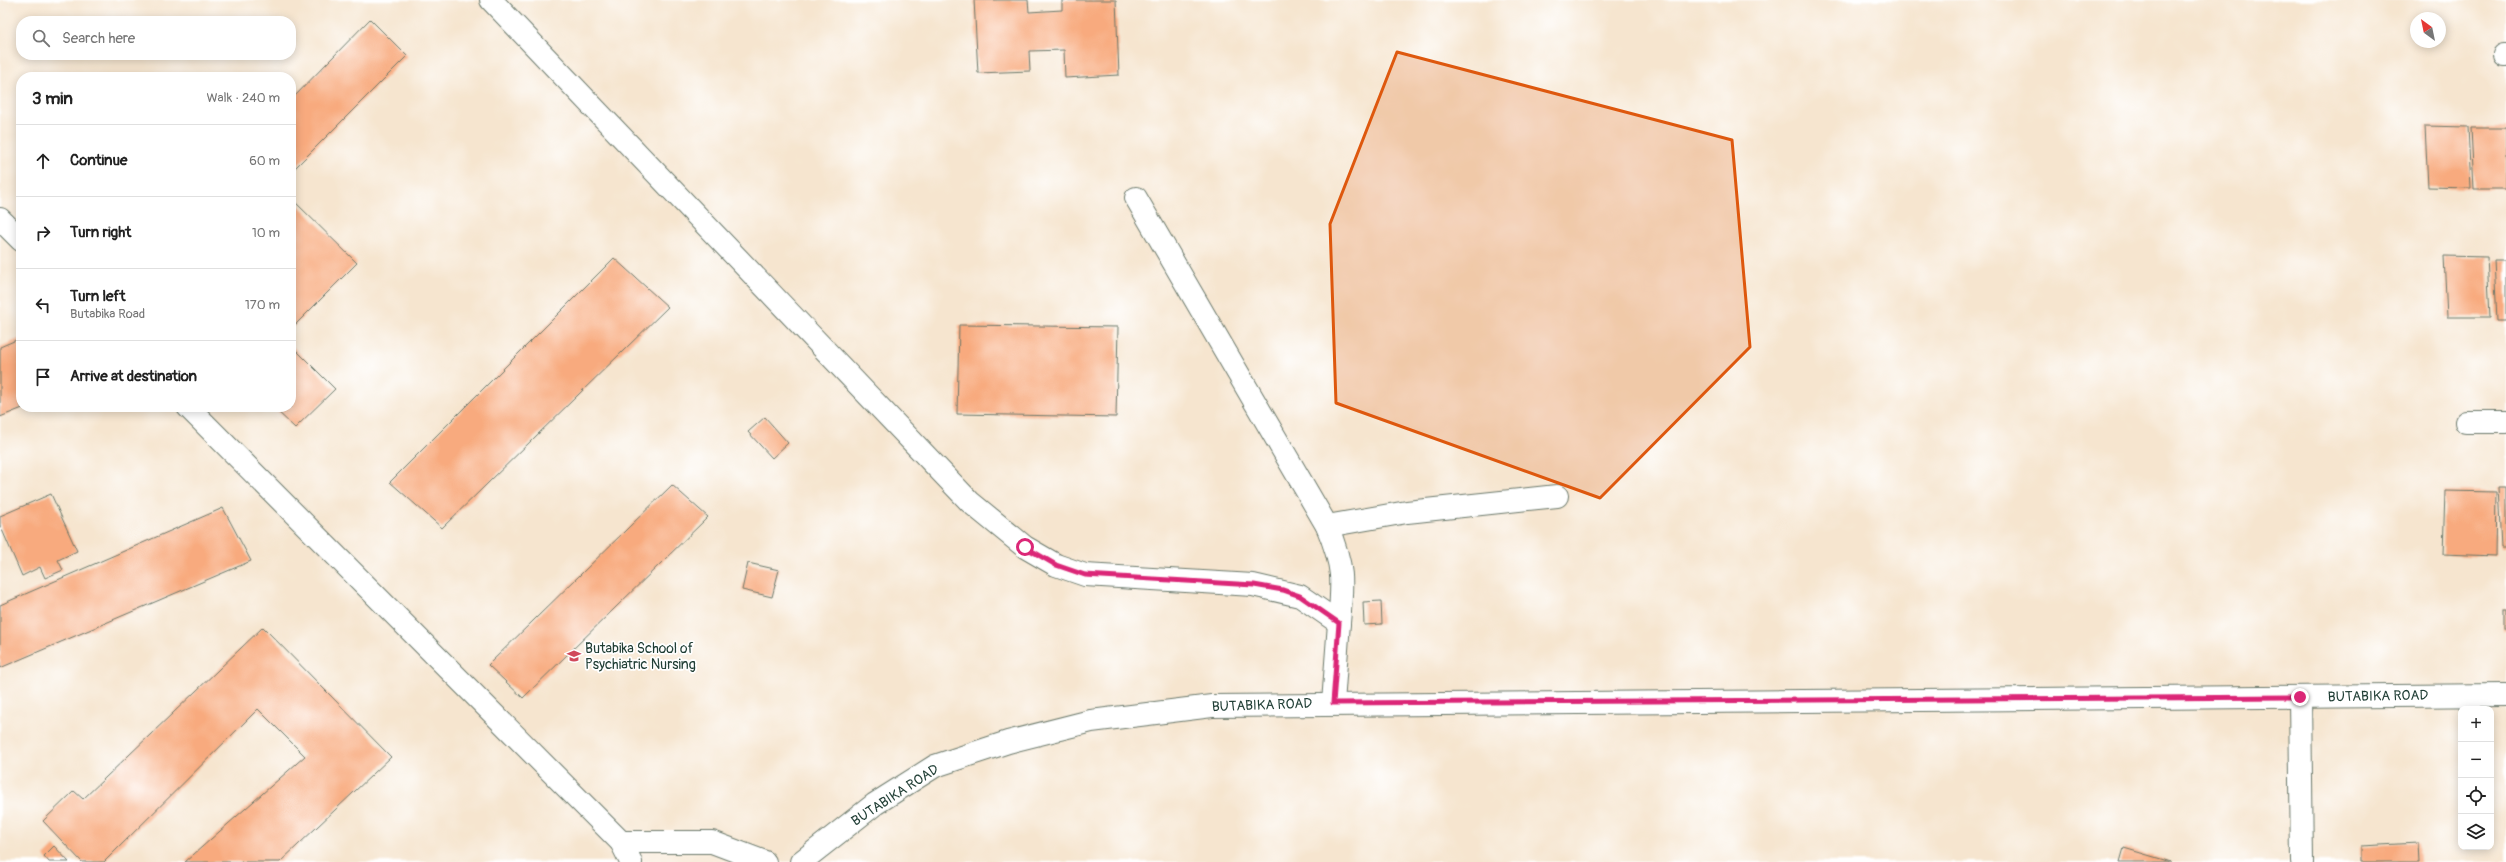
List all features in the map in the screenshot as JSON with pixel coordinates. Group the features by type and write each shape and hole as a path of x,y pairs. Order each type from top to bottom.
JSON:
{"street":[{"path":"491,0 970,502 1025,547 1056,565 1085,575 1254,585 1283,590 1300,596 1339,623"},
{"path":"1136,198 1327,526 1339,555 1343,580 1333,703"},
{"path":"0,219 16,235"},
{"path":"193,412 622,842 631,862"},
{"path":"2466,422 2506,422"},
{"path":"1327,526 1407,512 1557,496"},
{"name":"BUTABIKA ROAD","path":"801,862 875,804 935,766 1008,742 1091,721 1189,708 1212,706 1333,703 2506,695"},
{"path":"2300,697 2302,862"},
{"path":"622,842 712,842 765,862"}],"highlighted area":[{"path":"1397,52 1732,140 1750,347 1600,498 1336,403 1330,224"}],"building":[{"path":"974,0 1028,0 1029,12 1062,10 1062,0 1116,0 1119,75 1065,78 1064,50 1029,51 1030,71 978,73"},
{"path":"370,19 407,56 296,167 296,95"},
{"path":"2425,126 2468,127 2471,188 2428,187"},
{"path":"2471,128 2506,128 2506,189 2474,189"},
{"path":"296,203 357,263 296,324"},
{"path":"2444,256 2487,257 2490,317 2447,317"},
{"path":"614,258 668,307 442,528 390,482"},
{"path":"2494,260 2506,260 2506,321 2497,321"},
{"path":"959,325 1118,327 1116,417 957,414"},
{"path":"16,340 16,411 0,417 0,347"},
{"path":"296,350 335,389 295,428 278,412 296,412"},
{"path":"765,417 788,443 772,458 748,432"},
{"path":"672,485 708,517 523,698 488,665"},
{"path":"2498,487 2506,487 2506,548 2501,548"},
{"path":"2445,491 2496,492 2495,556 2443,554"},
{"path":"51,494 77,551 58,560 63,570 45,578 40,567 22,576 0,525 0,516"},
{"path":"223,508 251,561 0,668 0,605"},
{"path":"748,563 779,570 772,597 742,590"},
{"path":"1381,601 1382,624 1364,625 1363,602"},
{"path":"2503,608 2506,608 2506,629 2503,629"},
{"path":"263,627 391,757 280,862 185,862 305,756 258,709 104,862 82,862 43,821 74,791 83,799"},
{"path":"2418,843 2419,862 2361,862 2361,846"},
{"path":"54,846 69,862 49,862 44,856"},
{"path":"2124,848 2171,862 2120,862"}],"place":[{"name":"Butabika School of Psychiatric Nursing","path":"574,656"}],"route":[{"path":"1025,547 1056,565 1085,575 1254,585 1283,590 1300,596 1339,623 1336,639 1337,646 1333,703 2300,697"}]}
